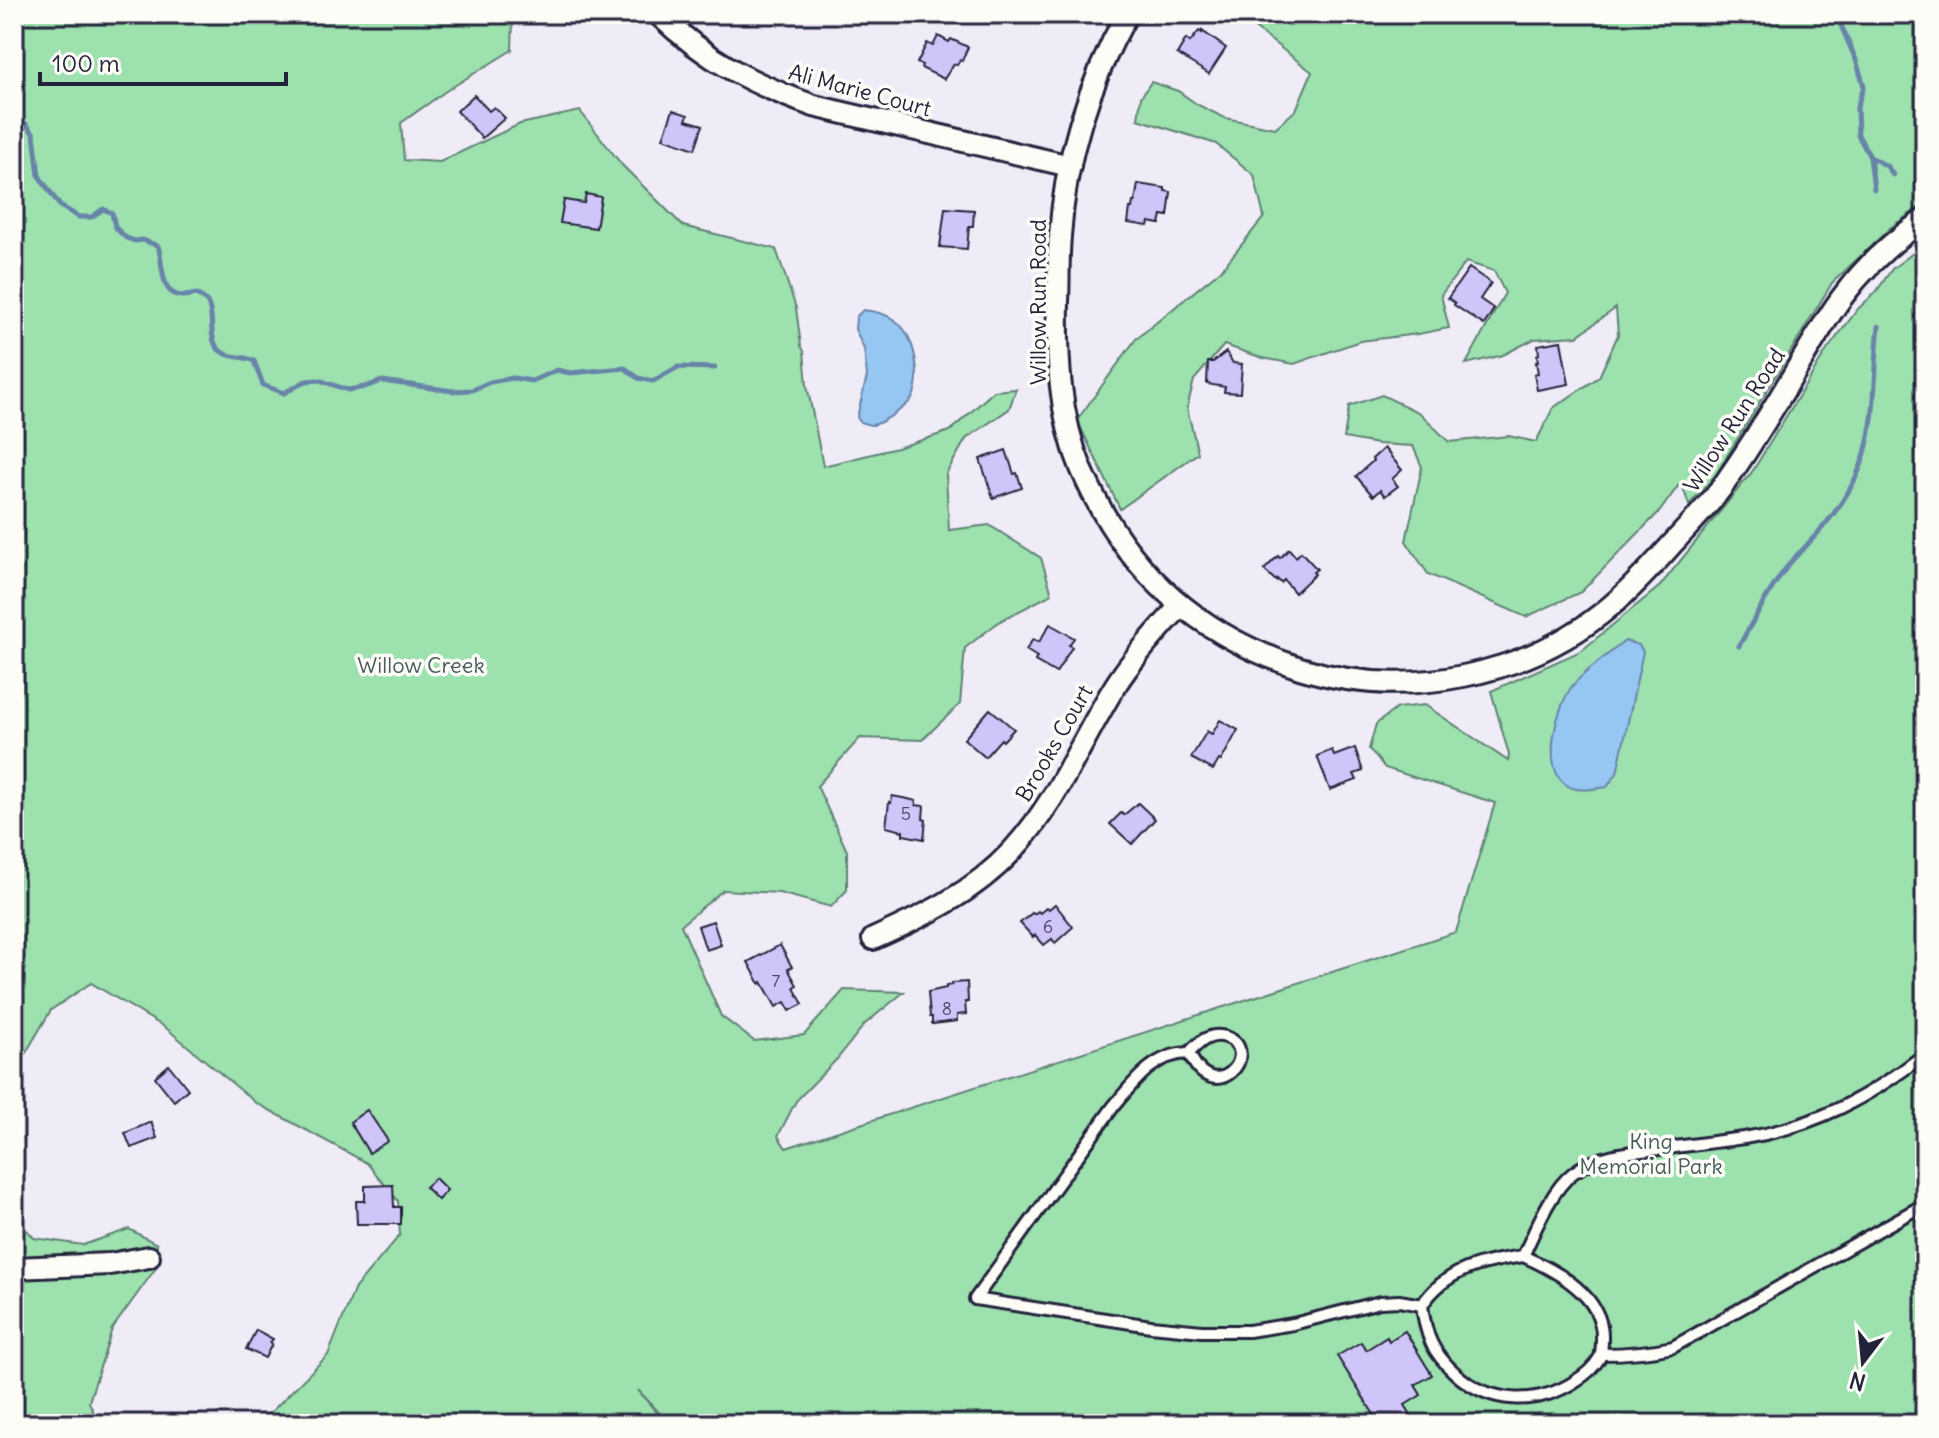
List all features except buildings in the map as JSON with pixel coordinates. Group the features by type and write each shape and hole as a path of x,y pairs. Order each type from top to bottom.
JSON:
{"street":[{"name":"Ali Marie Court","path":"658,14 705,54 737,75 774,92 814,106 1070,166"},
{"name":"Willow Run Road","path":"1127,14 1093,83 1078,131 1064,200 1060,237 1058,341 1064,413 1074,452 1112,529 1134,558 1181,605 1239,644 1315,673 1358,681 1409,683 1455,678 1496,668 1539,652 1610,608 1703,511 1730,477 1843,296 1872,262 1925,219"},
{"name":"Brooks Court","path":"873,939 939,909 1010,853 1039,819 1062,784 1116,685 1136,656 1181,605"},
{"path":"14,1268 110,1264 149,1257"}],"lane":[{"path":"1189,1053 1193,1063 1214,1078 1224,1078 1230,1074 1241,1057 1233,1040 1213,1035 1189,1053 1175,1053 1164,1058 1133,1082 975,1299 1202,1331 1249,1331 1293,1324 1380,1302 1422,1305"},
{"path":"1523,1256 1556,1192 1571,1174 1590,1163 1614,1154 1747,1137 1792,1127 1835,1112 1874,1091 1925,1054"},
{"path":"1601,1354 1673,1347 1925,1204"},
{"path":"1523,1256 1574,1286 1588,1299 1602,1328 1601,1354 1593,1367 1561,1390 1525,1400 1482,1391 1463,1380 1435,1352 1425,1330 1422,1305 1432,1290 1448,1277 1496,1260 1523,1256"}],"green space":[{"path":"14,14 509,14 513,17 512,50 401,123 404,160 440,162 520,124 580,111 622,165 683,226 776,249 796,308 823,466 950,431 994,391 1016,389 1009,409 966,439 946,474 949,530 989,525 1041,558 1052,594 1000,621 965,648 960,704 922,740 860,738 817,786 847,851 847,890 831,907 779,893 723,890 681,925 721,1016 754,1041 804,1035 844,990 904,992 865,1024 837,1059 796,1101 778,1136 786,1148 1456,932 1495,803 1385,768 1369,749 1376,724 1397,708 1425,705 1508,761 1491,691 1581,651 1660,586 1752,472 1827,350 1858,309 1876,292 1892,269 1925,244 1925,1424 670,1424 638,1390 666,1424 252,1424 270,1413 328,1355 355,1288 400,1235 398,1201 367,1163 256,1103 166,1028 91,983 51,1010 14,1073"},
{"path":"1238,14 1925,14 1925,203 1890,228 1832,283 1715,476 1689,505 1681,482 1660,511 1581,592 1526,617 1428,574 1406,541 1422,467 1413,446 1344,438 1349,406 1382,395 1420,413 1449,442 1509,436 1536,442 1553,408 1599,377 1618,335 1616,308 1577,336 1534,339 1503,355 1466,364 1505,293 1494,271 1466,262 1441,295 1449,328 1360,341 1294,364 1224,345 1194,380 1187,408 1198,453 1120,509 1077,420 1136,339 1222,269 1264,217 1254,175 1216,144 1138,119 1141,97 1151,82 1178,91 1225,118 1275,128 1296,110 1312,72"},
{"path":"14,1216 34,1238 83,1245 129,1229 157,1244 156,1268 112,1329 89,1402 99,1424 14,1424"}],"water":[{"path":"863,310 885,315 903,329 917,368 913,397 888,418 872,425 860,422 857,417 867,376 864,349 855,329 856,317"},
{"path":"1625,641 1639,645 1643,652 1617,773 1607,787 1574,789 1558,775 1554,763 1557,720 1573,685"}],"waterway":[{"path":"1836,14 1864,86 1857,107 1858,135 1870,157 1874,189"},
{"path":"14,121 26,124 34,134 39,176 60,206 79,217 92,217 103,209 112,213 115,227 126,238 158,246 169,290 175,295 196,294 207,302 217,348 226,354 254,361 263,385 284,393 306,381 319,380 348,390 382,381 453,391 472,390 490,382 513,378 532,381 557,370 570,373 625,368 638,378 653,381 678,367 715,368"},
{"path":"1870,157 1887,166 1893,175"},
{"path":"1739,646 1792,560 1834,514 1861,466 1872,422 1879,326"}],"park label":[{"name":"Willow Creek","path":"421,665"},
{"name":"King Memorial Park","path":"1651,1154"}]}
